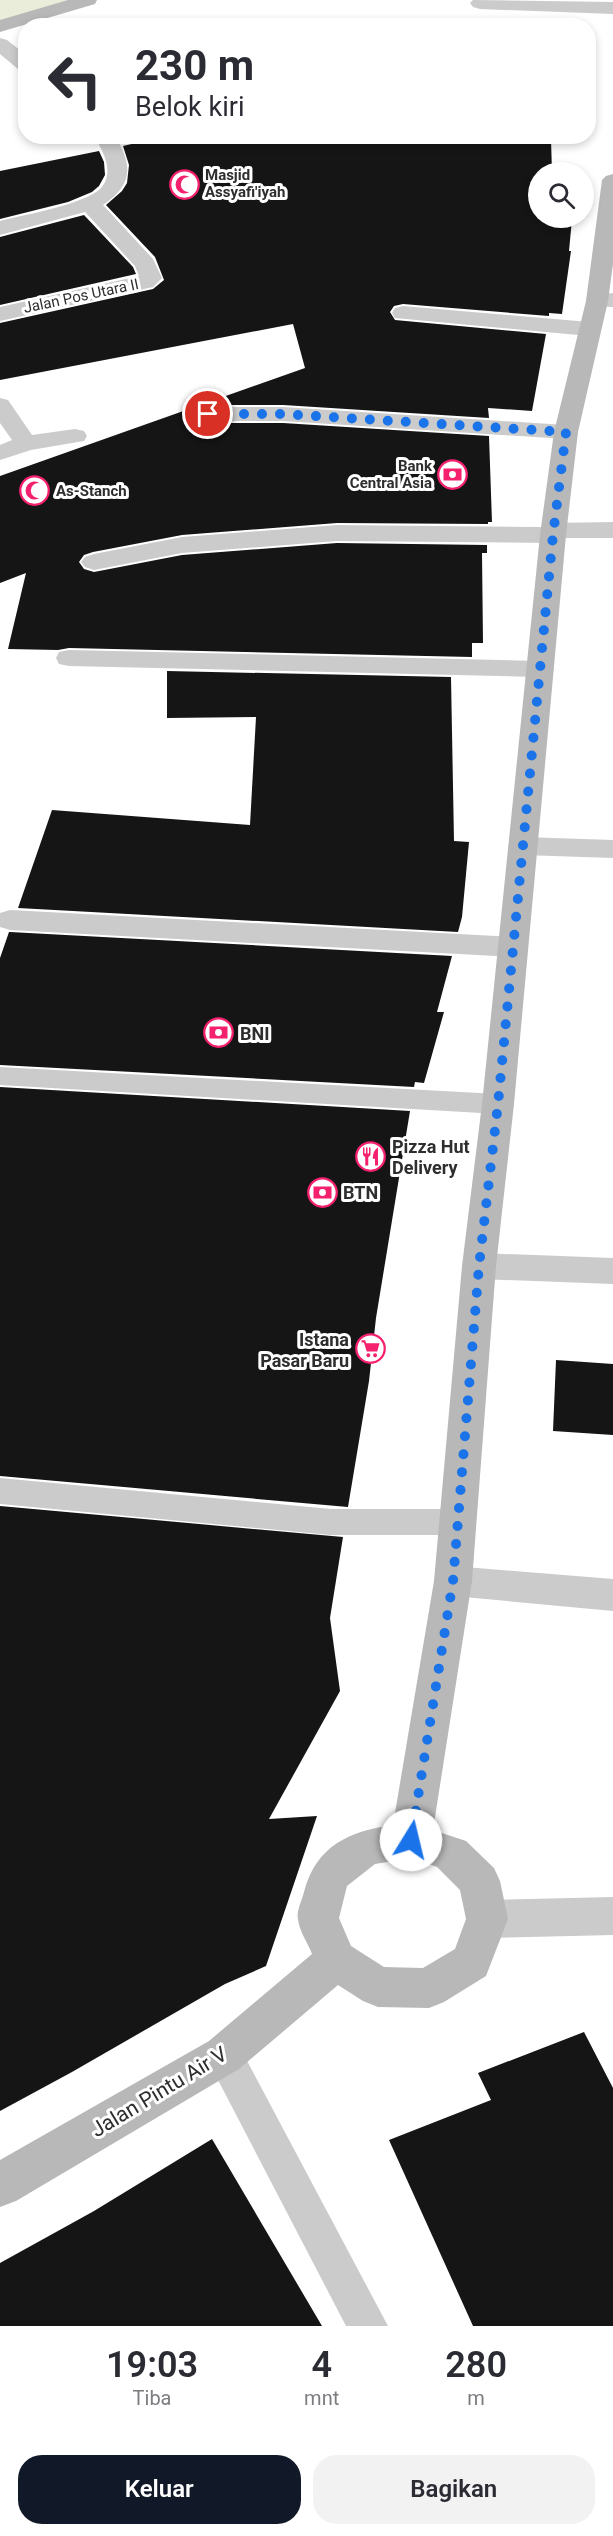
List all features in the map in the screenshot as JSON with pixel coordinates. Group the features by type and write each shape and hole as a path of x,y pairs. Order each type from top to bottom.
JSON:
{"street":[{"path":"27,18 88,0"},
{"path":"480,3 613,8"},
{"path":"0,26 18,21"},
{"path":"0,44 18,59"},
{"path":"0,228 90,204 110,191 117,175 116,155 109,144"},
{"path":"411,1840 453,1581 479,1266 498,1104 553,533 566,432 600,310 608,257 613,180"},
{"name":"Jalan Pos Utara II","path":"0,314 145,282 151,278 146,264 90,204"},
{"path":"403,313 600,310"},
{"path":"0,405 26,443"},
{"path":"208,414 283,414 566,432"},
{"path":"0,453 26,443 75,436"},
{"path":"94,562 182,545 337,533 553,533 613,530"},
{"path":"69,658 540,669"},
{"path":"523,846 613,849"},
{"path":"10,920 513,947"},
{"path":"479,1266 613,1271"},
{"path":"453,1581 613,1595"},
{"path":"411,1840 451,1854 479,1881 487,1919 471,1962 429,1988 378,1987 336,1960 318,1918 329,1876 365,1847 411,1840"},
{"path":"487,1919 613,1916"},
{"name":"Jalan Pintu Air V","path":"0,2185 224,2055 336,1960"}],"lane":[{"path":"0,1076 498,1104"},
{"path":"0,1491 332,1522 458,1522"},
{"path":"224,2055 368,2326"}],"green space":[{"path":"0,0 88,0 27,18 18,18 18,21 0,26"}],"building":[{"path":"132,144 551,144 552,162 528,162 528,228 571,228 569,251 571,251 562,314 549,313 549,316 403,304 394,306 390,312 395,320 546,334 532,411 488,408 489,418 283,405 208,405 198,408 194,414 198,420 208,423 283,423 489,436 492,522 488,524 337,523 182,535 93,552 84,555 79,562 84,569 94,572 182,555 337,543 487,545 487,553 482,553 483,643 472,643 472,657 69,648 58,650 8,649 26,573 0,583 0,476 305,368 293,324 0,380 0,323 153,289 164,280 155,257 106,205 122,191 127,183 129,165 123,146"},
{"path":"99,151 104,162 105,175 99,186 92,192 68,202 0,219 0,171"},
{"path":"84,215 133,267 136,274 0,305 0,237"},
{"path":"167,671 451,677 454,841 469,842 462,917 458,932 18,908 52,810 250,825 256,717 167,718"},
{"name":"BNI","path":"9,932 452,956 437,1012 444,1012 424,1083 415,1082 414,1087 0,1065 0,958"},
{"path":"0,1087 410,1111 348,1507 0,1476"},
{"path":"556,1360 613,1364 613,1435 553,1431"},
{"path":"0,1506 343,1537 330,1618 340,1691 269,1819 317,1816 266,1966 225,1984 0,2111"},
{"path":"584,2032 613,2088 613,2326 473,2326 389,2140 491,2100 478,2073"},
{"path":"212,2139 322,2326 0,2326 0,2263 94,2211"}],"place":[{"name":"Masjid Assyafi'iyah","path":"184,184"},
{"name":"Bank Central Asia","path":"453,475"},
{"name":"As-Stanch","path":"35,491"},
{"name":"BNI","path":"219,1033"},
{"name":"Pizza Hut Delivery","path":"371,1156"},
{"name":"BTN","path":"322,1192"},
{"name":"Istana Pasar Baru","path":"370,1349"}],"route":[{"path":"208,414 283,414 566,432 553,535 498,1104 479,1266 453,1581 411,1840"}]}
